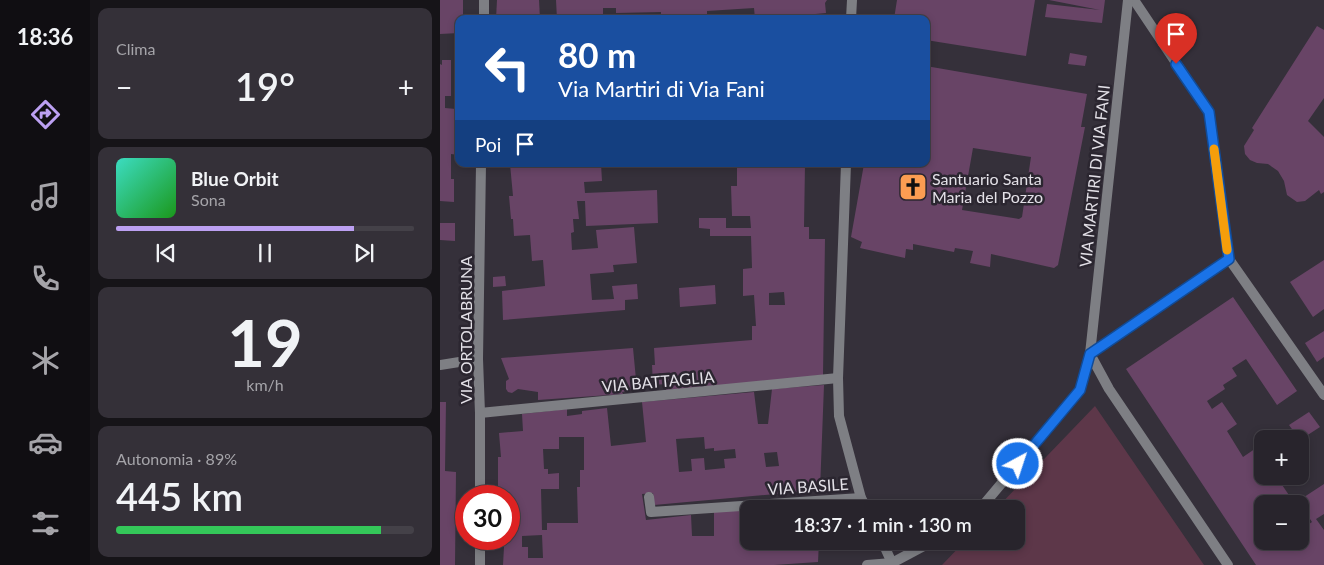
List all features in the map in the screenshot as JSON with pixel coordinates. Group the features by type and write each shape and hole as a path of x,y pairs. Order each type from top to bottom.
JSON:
{"street":[{"path":"484,0 484,15"},
{"path":"851,15 852,0"},
{"name":"VIA MARTIRI DI VIA FANI","path":"988,500 1080,390 1090,354 1128,0"},
{"path":"1134,0 1209,112 1229,259 1324,395"},
{"name":"VIA ORTOLABRUNA","path":"480,485 478,359 481,167"},
{"path":"846,167 838,416 861,498"},
{"path":"1228,565 1109,389 1090,354 1229,259"},
{"path":"440,365 478,359"},
{"name":"VIA BATTAGLIA","path":"480,413 838,378"},
{"name":"VIA BASILE","path":"649,497 651,512 861,498"},
{"path":"480,550 480,565"},
{"path":"886,550 892,564"},
{"path":"866,565 892,564 917,550"}],"shaded area":[{"path":"1095,406 1204,565 942,565 956,550 1025,550 1025,500 1005,500"}],"building":[{"path":"440,0 463,0 463,15 455,15 455,33 440,34"},
{"path":"497,0 539,0 540,15 496,15"},
{"path":"556,0 827,0 825,3 826,13 804,15 755,15 754,8 707,11 707,14 696,15 661,15 661,12 616,13 616,8 603,8 603,15 557,15"},
{"path":"897,0 1035,0 1026,56 930,41 930,15 895,15"},
{"path":"1049,0 1105,0 1102,23 1045,17 1047,4 1100,10"},
{"path":"1317,26 1324,30 1324,98 1308,121 1324,137 1324,192 1321,194 1319,190 1305,201 1297,202 1287,195 1284,181 1278,171 1268,164 1250,160 1245,154 1244,146 1254,130 1252,128"},
{"path":"1070,53 1087,56 1085,66 1068,64"},
{"path":"442,60 451,60 451,96 445,96 445,108 455,109 455,154 451,154 451,179 454,179 454,202 440,201 440,64 442,65"},
{"name":"Santuario Santa Maria del Pozzo","path":"930,67 1087,94 1081,127 1085,127 1058,265 1054,268 991,254 990,267 970,263 973,251 955,248 954,252 913,244 913,250 906,249 905,258 860,248 862,242 851,237 863,167 930,167","holes":["973,148 1031,157 1022,217 1019,219 962,210"]},
{"path":"510,167 601,167 602,181 584,182 585,193 657,190 658,223 586,226 585,201 577,201 579,219 573,219 574,232 571,233 572,250 598,248 596,230 634,227 637,263 613,265 614,272 590,274 592,300 614,299 612,286 637,284 638,299 625,300 625,310 503,320 502,291 545,286 543,260 532,261 530,235 514,236 509,196 513,196"},
{"path":"737,167 805,167 804,227 809,227 809,239 825,239 823,375 703,388 666,390 666,384 653,385 652,365 655,365 654,348 752,340 752,326 756,326 754,295 743,296 743,269 752,268 751,236 710,236 710,229 699,228 699,218 726,218 726,228 751,228 750,216 732,216 731,186 737,186","holes":["784,292 785,305 769,305 769,293"]},
{"path":"440,223 455,223 455,241 440,240"},
{"path":"1324,260 1324,309 1313,317 1290,282"},
{"path":"505,276 506,286 493,287 493,277"},
{"path":"715,285 716,304 680,307 679,288"},
{"path":"1233,297 1297,391 1277,405 1246,359 1232,368 1237,376 1223,385 1225,389 1207,401 1212,409 1222,402 1237,424 1227,431 1243,457 1254,449 1254,485 1282,485 1289,495 1254,495 1254,550 1309,550 1309,524 1312,522 1309,518 1309,495 1307,495 1324,484 1324,514 1316,519 1324,530 1324,565 1256,565 1126,369"},
{"path":"1324,331 1324,357 1317,362 1305,343"},
{"path":"633,348 637,390 622,392 623,394 538,400 538,392 518,389 512,393 506,389 506,381 509,379 501,358"},
{"path":"824,385 820,490 654,505 653,493 642,494 646,520 691,515 692,536 714,536 714,511 740,509 740,550 819,550 818,562 774,565 503,565 504,550 520,550 520,485 498,485 498,457 501,457 499,433 523,431 522,414 567,409 567,416 582,414 582,411 607,408 611,446 646,442 642,402 754,392 758,424 768,424 772,389","holes":["559,437 584,437 584,470 580,470 580,487 577,487 578,523 547,523 547,530 542,530 541,489 559,489 559,473 548,474 548,469 544,469 543,449 559,449","704,437 705,449 714,448 714,451 735,449 736,458 724,459 725,468 705,470 704,458 691,459 692,471 679,472 676,439","777,452 779,466 766,467 764,453","542,535 543,558 528,558 528,547 522,547 522,536"]},
{"path":"440,402 446,402 445,471 456,472 455,565 440,565"},
{"path":"1309,412 1320,427 1309,434 1309,430 1293,430 1289,425"}],"slow traffic":[{"path":"1214,149 1227,250"}],"place":[{"name":"Santuario Santa Maria del Pozzo","path":"913,187"}],"route":[{"path":"1018,464 1080,390 1090,354 1229,259 1209,112 1176,64"}]}
